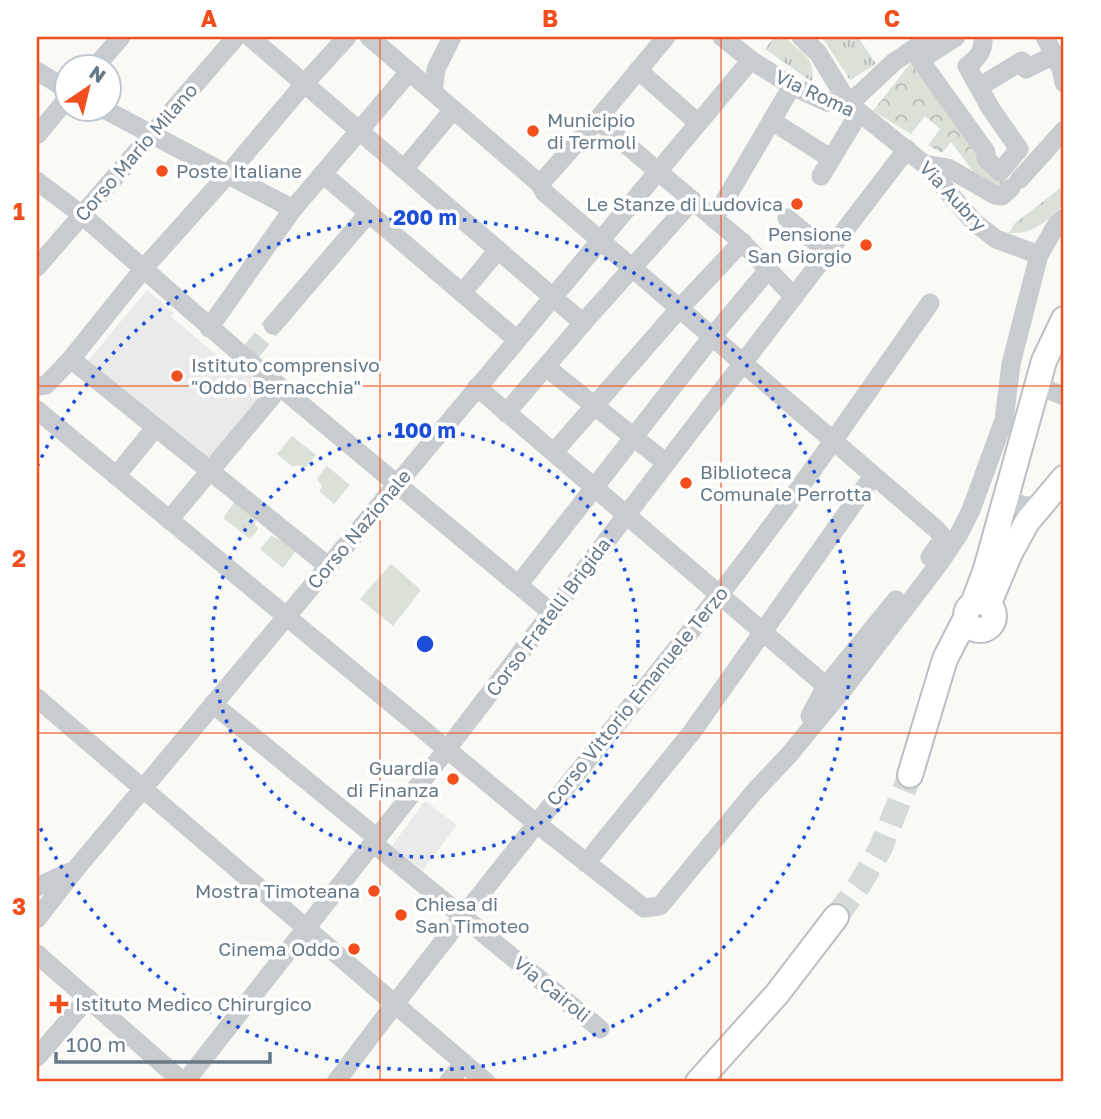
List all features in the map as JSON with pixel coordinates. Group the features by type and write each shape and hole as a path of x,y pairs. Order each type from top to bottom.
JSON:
{"main road":[{"path":"976,614 1044,361 1064,318"},
{"path":"910,775 946,659 976,614 1027,522 1064,478"},
{"path":"698,1082 777,994 836,917"}],"street":[{"path":"108,52 121,37"},
{"name":"Corso Mario Milano","path":"37,267 236,37"},
{"path":"250,37 583,323"},
{"path":"37,386 46,385 71,359 144,268 347,37"},
{"path":"37,410 586,863 644,908 660,906 760,785 813,713 827,686 944,538 599,241 544,192 540,184 369,37"},
{"path":"433,92 436,69 452,37"},
{"path":"540,184 666,37"},
{"name":"Via Roma","path":"722,37 751,60 792,86 827,102 854,109 907,149"},
{"path":"801,37 818,53 854,109"},
{"path":"821,176 854,109 894,62 931,37"},
{"path":"956,37 920,61 986,152 986,159 1000,172 1019,149 967,66 978,58 984,46 984,37"},
{"path":"1045,37 1064,83"},
{"path":"978,87 1022,61 1026,69 1054,55"},
{"name":"Corso Nazionale","path":"37,919 143,788 751,60"},
{"path":"638,70 698,123"},
{"path":"37,71 52,80"},
{"path":"209,328 293,209 409,72"},
{"path":"714,219 792,86"},
{"path":"404,169 453,110"},
{"path":"37,135 52,117"},
{"path":"122,119 293,209"},
{"path":"597,120 742,242 794,298"},
{"path":"772,121 830,158"},
{"path":"924,164 948,168 995,195 1002,196 1064,130"},
{"name":"Via Aubry","path":"907,149 924,164 974,222 996,240 1039,255"},
{"name":"Corso Fratelli Brigida","path":"184,1082 447,749 907,149"},
{"path":"323,174 517,340"},
{"path":"37,181 82,215 209,328 247,356 279,387 552,613"},
{"path":"506,414 692,201"},
{"path":"273,325 368,214"},
{"path":"787,218 828,252"},
{"path":"760,785 788,756 845,687 959,534 971,510 1004,420 1011,364 1039,255 1057,224 1064,218"},
{"path":"554,452 679,309 742,242"},
{"path":"463,292 498,250"},
{"path":"519,584 711,338 767,271"},
{"name":"Corso Vittorio Emanuele Terzo","path":"336,1082 536,823 720,593 833,441 930,303"},
{"path":"71,359 328,566"},
{"path":"546,367 666,463"},
{"path":"1038,386 1064,396"},
{"path":"169,520 207,470 279,387"},
{"path":"477,387 827,686"},
{"path":"116,476 155,428"},
{"path":"586,863 692,732 873,476"},
{"path":"1008,490 1012,500 1020,506 1030,507 1046,499"},
{"path":"37,698 486,1082"},
{"name":"Via Cairoli","path":"213,704 600,1029"},
{"name":"Corso Nazionale","path":"37,887 75,870"},
{"path":"37,954 184,1082"},
{"path":"37,1057 88,998"},
{"path":"448,1082 464,1063"}],"shaded area":[{"name":"Istituto comprensivo \"Oddo Bernacchia\"","path":"147,290 174,313 171,317 237,372 241,367 267,389 205,463 87,362"},
{"path":"425,801 457,825 423,870 391,847"}],"green space":[{"path":"774,37 785,37 806,56 812,66 812,82 765,49"},
{"path":"822,37 858,37 876,64 850,80"},
{"path":"912,61 988,168 1009,183 1000,189 975,174 951,142 942,153 928,145 940,129 925,116 911,134 873,111"},
{"path":"1064,185 1064,204 1044,222 1024,232 1005,233 1010,232 1014,224"},
{"path":"292,436 316,455 305,468 298,465 293,467 277,454"},
{"path":"327,466 350,485 334,504 319,491 322,487 317,478"},
{"path":"236,500 256,514 255,524 258,529 250,539 223,518"},
{"path":"271,536 298,548 283,568 260,549"},
{"path":"391,564 421,590 393,626 360,599"}],"tunnel":[{"path":"250,353 273,325"},
{"path":"836,917 860,884 881,847 910,775"}],"place":[{"name":"Municipio di Termoli","path":"533,131"},
{"name":"Poste Italiane","path":"162,171"},
{"name":"Le Stanze di Ludovica","path":"797,204"},
{"name":"Pensione San Giorgio","path":"866,245"},
{"name":"Istituto comprensivo \"Oddo Bernacchia\"","path":"177,376"},
{"name":"Biblioteca Comunale Perrotta","path":"686,483"},
{"name":"Guardia di Finanza","path":"453,779"},
{"name":"Mostra Timoteana","path":"374,891"},
{"name":"Chiesa di San Timoteo","path":"401,915"},
{"name":"Cinema Oddo","path":"354,949"},
{"name":"Istituto Medico Chirurgico","path":"59,1004"}]}
